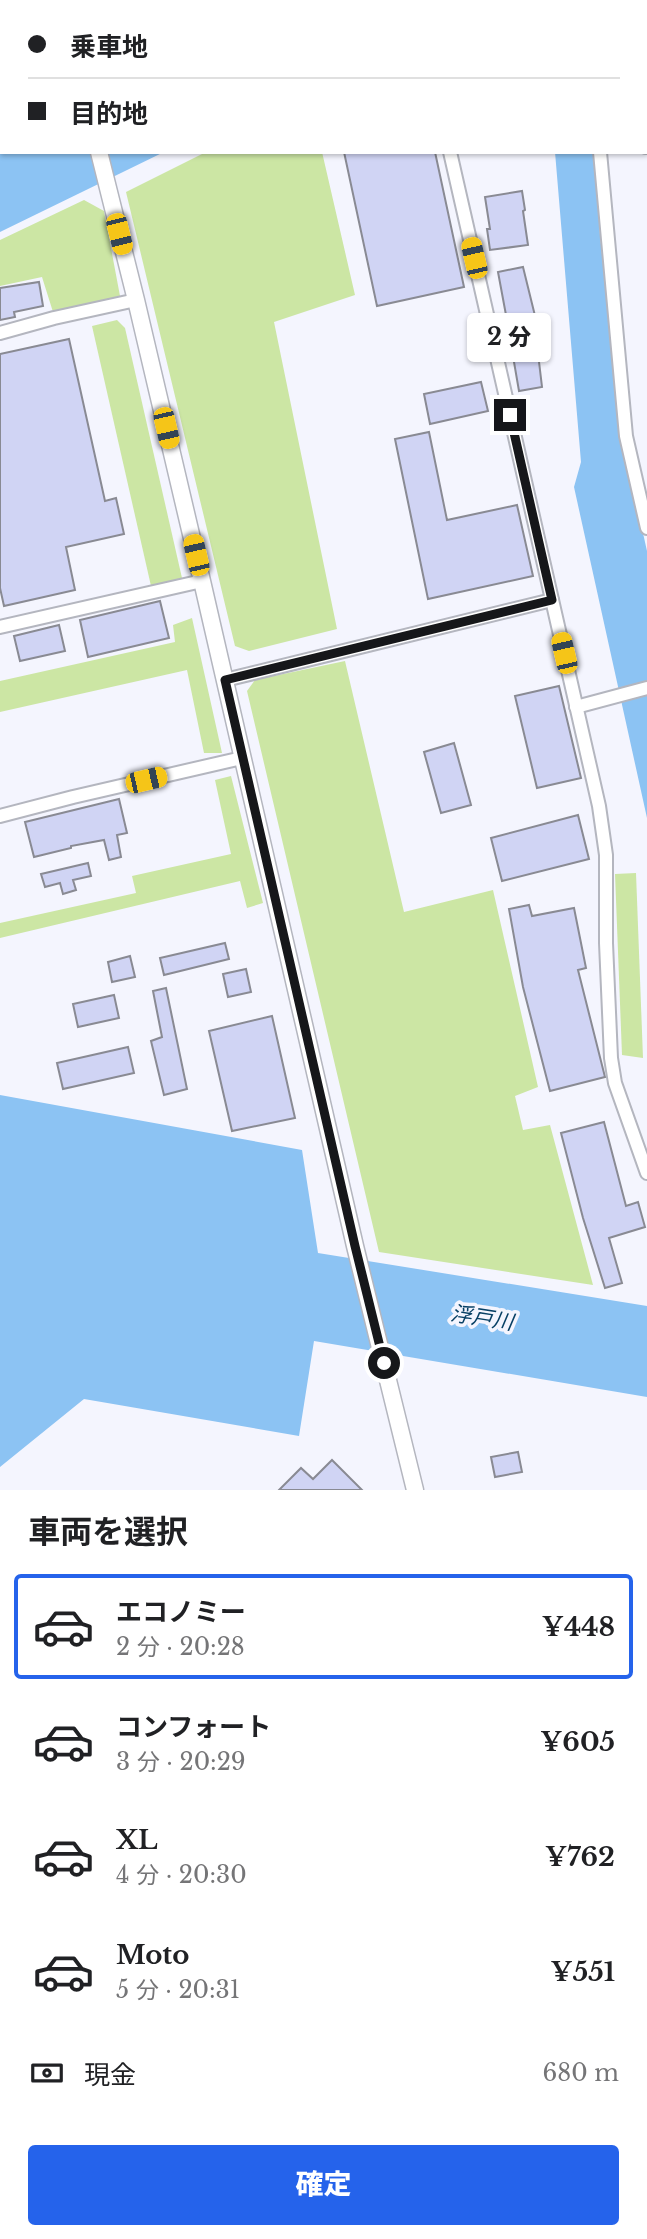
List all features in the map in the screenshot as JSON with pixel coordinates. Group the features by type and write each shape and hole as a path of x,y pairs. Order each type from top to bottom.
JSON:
{"street":[{"path":"99,154 202,581 355,1246 415,1490"},
{"path":"450,154 599,806 606,855 606,943 611,1058 619,1095 647,1173"},
{"path":"600,154 626,436 647,528"},
{"path":"0,333 136,300"},
{"path":"0,626 202,581"},
{"path":"225,680 552,600"},
{"path":"576,707 647,688"},
{"path":"0,816 242,758"}],"green space":[{"path":"202,154 322,154 355,295 274,322 337,629 249,651 235,646 126,192"},
{"path":"84,200 104,211 120,296 53,312 42,277 0,286 0,240"},
{"path":"117,320 125,328 182,578 151,586 92,326"},
{"path":"192,618 222,753 204,753 187,670 0,712 0,681 175,642 173,625"},
{"path":"345,661 404,912 493,890 538,1087 515,1096 523,1130 550,1125 593,1285 379,1252 247,691 255,680"},
{"path":"231,776 263,903 247,908 240,881 0,938 0,923 136,893 132,876 231,854 215,780"},
{"path":"636,873 643,1058 622,1055 615,874"}],"water":[{"path":"0,154 160,154 0,232"},
{"path":"555,154 595,154 600,235 620,430 647,551 647,818 574,487 581,462"},
{"name":"浮戸川","path":"0,1095 302,1150 318,1253 647,1306 647,1397 314,1341 299,1436 84,1399 0,1467"}],"building":[{"path":"344,154 435,154 464,287 377,306"},
{"path":"522,191 528,245 490,250 485,197"},
{"path":"523,267 538,328 535,328 542,387 519,391 509,333 503,334 500,316 506,315 498,272"},
{"path":"39,282 43,306 14,312 15,317 0,320 0,288"},
{"path":"69,339 105,501 116,498 124,534 66,547 75,590 4,606 0,588 0,354"},
{"path":"481,382 488,411 430,424 424,394"},
{"path":"429,432 447,520 517,505 533,576 428,599 395,439"},
{"path":"160,601 169,638 88,657 80,620"},
{"path":"59,625 65,651 20,661 14,636"},
{"path":"559,686 581,778 537,788 515,696"},
{"path":"454,743 471,805 441,813 424,752"},
{"path":"119,799 127,833 117,835 121,857 109,860 104,840 34,857 25,822"},
{"path":"578,815 589,859 502,881 491,838"},
{"path":"88,863 91,876 73,880 76,890 63,894 60,883 45,887 41,874"},
{"path":"529,905 532,916 574,908 586,968 578,970 605,1077 550,1091 523,987 509,909"},
{"path":"225,943 229,959 164,975 160,958"},
{"path":"130,956 135,977 112,982 108,962"},
{"path":"246,969 251,992 228,997 223,974"},
{"path":"166,988 187,1089 164,1095 151,1041 162,1037 153,991"},
{"path":"114,995 119,1018 78,1027 73,1004"},
{"path":"272,1016 295,1118 232,1131 209,1031"},
{"path":"128,1047 134,1073 63,1089 57,1063"},
{"path":"604,1122 626,1206 638,1202 645,1227 609,1238 622,1283 605,1288 561,1133"},
{"path":"518,1452 522,1472 495,1477 491,1457"},
{"path":"332,1460 362,1490 279,1490 301,1468 313,1479"}],"route":[{"path":"384,1363 225,680 552,600 510,415"}]}
